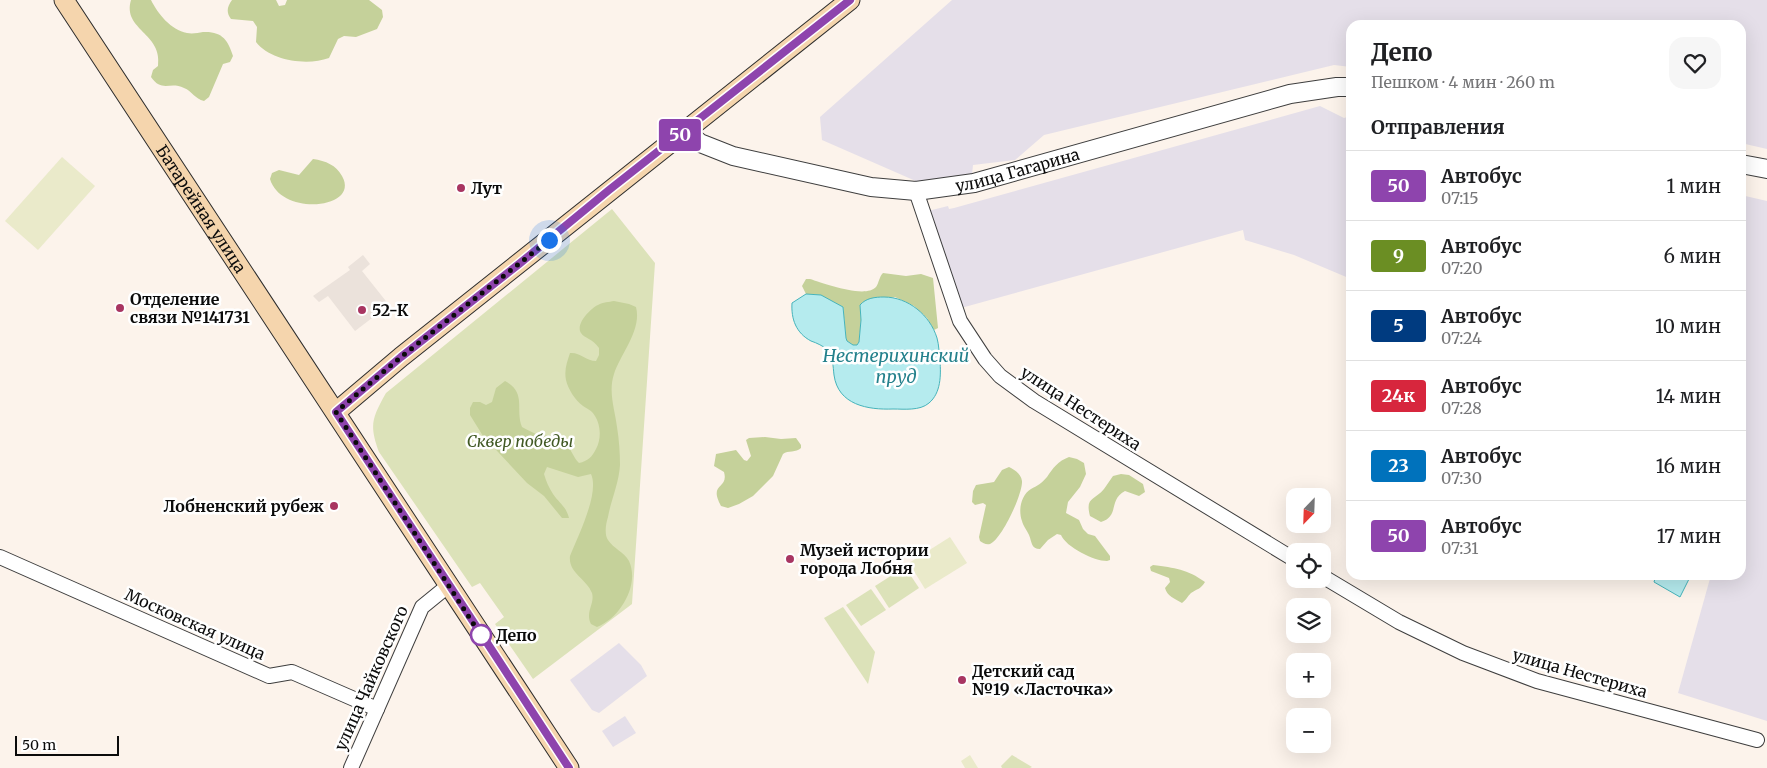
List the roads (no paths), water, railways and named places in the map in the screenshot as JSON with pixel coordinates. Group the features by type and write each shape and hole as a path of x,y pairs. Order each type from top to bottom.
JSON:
{"main road":[{"name":"Батарейная улица","path":"64,0 569,768"},
{"path":"336,412 401,357 609,190 850,0"}],"street":[{"name":"улица Гагарина","path":"685,131 700,143 733,156 871,187 916,191 974,182 1290,94 1346,87"},
{"path":"1746,165 1767,169"},
{"name":"улица Нестериха","path":"916,191 960,321 985,359 1000,376 1034,401 1286,555"},
{"name":"Московская улица","path":"0,558 269,676 292,672 376,709"},
{"name":"улица Нестериха","path":"1331,581 1399,622 1463,653 1537,682 1757,740"},
{"name":"улица Чайковского","path":"351,768 422,607 449,586"}],"water":[{"name":"Нестерихинский пруд","path":"806,294 821,295 843,307 846,338 853,345 857,345 859,342 860,305 865,301 877,297 893,298 901,300 917,309 934,330 938,343 940,378 938,389 933,399 925,406 917,408 883,409 864,407 848,399 841,393 837,385 830,352 806,338 798,330 792,315 792,303"},
{"path":"1655,580 1688,580 1680,597 1654,582"}],"place":[{"name":"Лут","path":"461,188"},
{"name":"Отделение связи №141731","path":"120,308"},
{"name":"52-К","path":"362,310"},
{"name":"Лобненский рубеж","path":"334,506"},
{"name":"Музей истории города Лобня","path":"790,559"},
{"name":"Депо","path":"481,635"},
{"name":"Детский сад №19 «Ласточка»","path":"962,680"}],"park label":[{"name":"Сквер победы","path":"520,441"}]}
